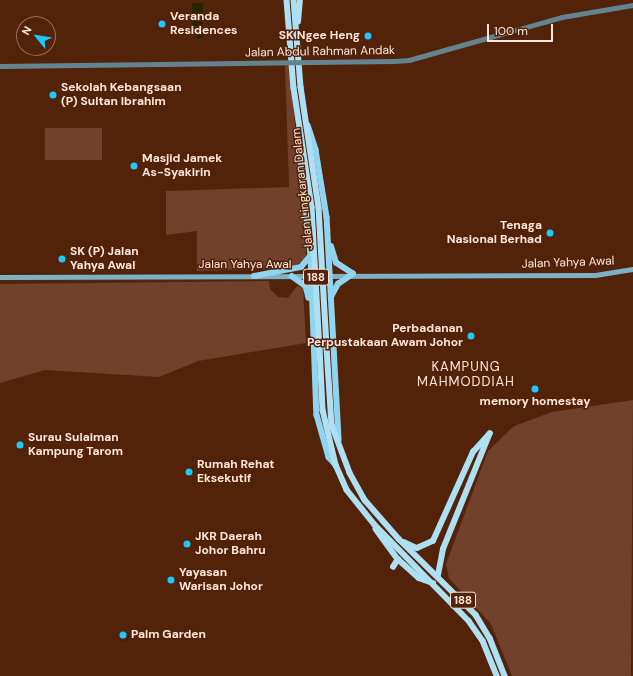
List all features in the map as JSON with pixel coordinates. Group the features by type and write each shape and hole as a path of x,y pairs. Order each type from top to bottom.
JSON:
{"highway":[{"name":"Jalan Lingkaran Dalam","path":"286,0 298,119 312,207 323,410 336,465 347,490 374,524 434,584 477,632 497,676"},
{"name":"Jalan Lingkaran Dalam","path":"294,0 306,119 319,208 330,410 340,454 365,500 399,539 438,575 484,627 505,676"},
{"path":"297,36 300,0"},
{"path":"399,539 417,548 433,541 476,446 490,433 443,549 438,575"},
{"path":"374,524 381,539 398,559 419,578 434,584"},
{"path":"393,567 398,559"}],"main road":[{"path":"298,119 311,255 317,416 329,457 336,465"},
{"path":"306,119 316,150 333,259 354,274 338,284 330,300"},
{"path":"327,217 330,300 340,454"},
{"path":"254,276 301,267 311,255"},
{"name":"Jalan Yahya Awal","path":"0,277 292,276 330,274 595,274 633,269"},
{"path":"292,276 308,290 312,314"},
{"path":"312,294 319,285 330,290"}],"street":[{"name":"Jalan Abdul Rahman Andak","path":"0,66 409,60 562,17 633,4"}],"shaded area":[{"path":"192,3 203,3 203,38 197,39 197,26 192,26"},
{"path":"285,65 289,66 305,225 306,260 289,268 197,271 197,231 166,235 166,191 289,187"},
{"path":"45,128 102,128 102,160 45,160"},
{"path":"269,281 270,289 278,297 288,298 297,286 303,288 306,343 198,361 159,377 45,370 0,383 0,284"},
{"path":"633,400 631,676 512,676 491,624 449,578 446,564 488,451 514,426 552,412"},
{"name":"Palm Garden","path":"122,631 126,631 128,632 128,640 122,641 119,638 119,634"}],"place":[{"name":"Veranda Residences","path":"162,24"},
{"name":"SK Ngee Heng","path":"368,36"},
{"name":"Sekolah Kebangsaan (P) Sultan Ibrahim","path":"53,95"},
{"name":"Masjid Jamek As-Syakirin","path":"134,166"},
{"name":"Tenaga Nasional Berhad","path":"550,233"},
{"name":"SK (P) Jalan Yahya Awal","path":"62,259"},
{"name":"Perbadanan Perpustakaan Awam Johor","path":"471,336"},
{"name":"memory homestay","path":"535,389"},
{"name":"Surau Sulaiman Kampung Tarom","path":"20,445"},
{"name":"Rumah Rehat Eksekutif","path":"189,472"},
{"name":"JKR Daerah Johor Bahru","path":"187,544"},
{"name":"Yayasan Warisan Johor","path":"171,580"},
{"name":"Palm Garden","path":"123,635"}],"district":[{"name":"KAMPUNG MAHMODDIAH","path":"466,376"}]}
